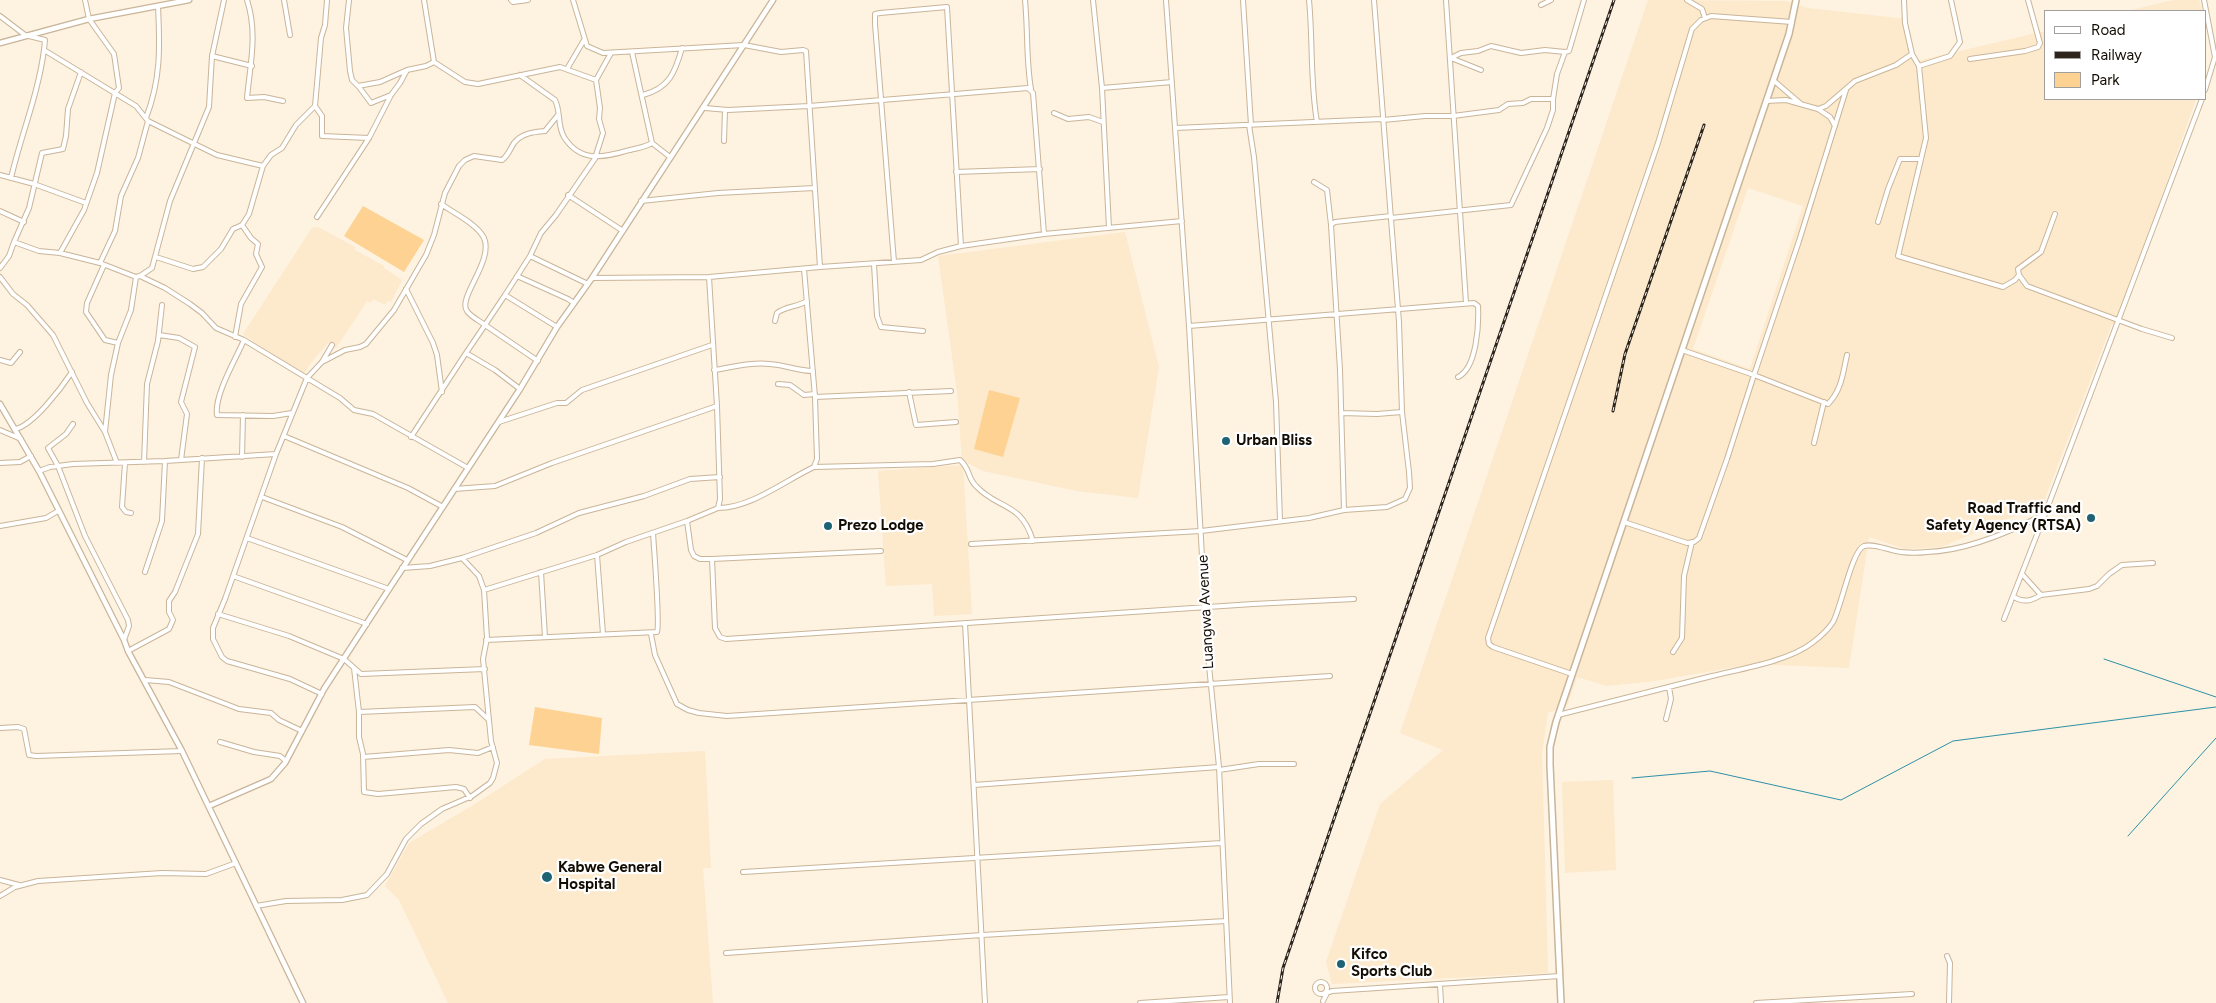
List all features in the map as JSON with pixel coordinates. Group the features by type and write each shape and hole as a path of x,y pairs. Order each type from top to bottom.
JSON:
{"main road":[{"path":"1561,1003 1550,747 1558,715 1773,80 1792,22 1796,0"}],"street":[{"path":"60,254 86,203 97,173 115,93 119,88 114,54 89,19 85,0"},
{"path":"0,43 89,19 188,0"},
{"path":"105,432 111,375 118,343 131,310 138,276 152,268 170,201 209,107 212,56 224,0"},
{"path":"247,0 253,36 252,66 247,98 264,97 283,101"},
{"path":"284,0 290,35"},
{"path":"327,0 325,25 321,38 315,106 322,116 322,136 369,138"},
{"path":"349,0 346,28 352,80 371,103 391,95"},
{"path":"424,0 434,62 465,82 471,84 560,67 596,80"},
{"path":"511,0 512,2 528,0"},
{"path":"572,0 584,40 587,46 592,49 611,53 744,45 781,52 806,51 820,267"},
{"path":"209,806 271,779 279,772 322,694 388,589 520,389 557,327 588,284 670,157 705,108 773,0"},
{"path":"1025,0 1028,24 1026,64 1031,89 1040,169 1044,234"},
{"path":"1093,0 1109,187 1109,228"},
{"name":"Luangwa Avenue","path":"1166,0 1189,326 1211,684 1219,769 1230,1003"},
{"path":"1243,0 1250,125 1276,402 1280,522"},
{"path":"1309,0 1312,31 1313,87 1317,122"},
{"path":"971,544 1201,532 1309,518 1344,510 1387,507 1397,504 1408,495 1410,488 1402,412 1398,308 1374,0"},
{"path":"1446,0 1466,303"},
{"path":"1541,5 1552,0"},
{"path":"1331,225 1335,222 1511,205 1547,128 1553,110 1552,99 1557,74 1565,52 1571,47 1584,0"},
{"path":"1687,0 1702,9 1705,18"},
{"path":"1904,0 1905,23 1912,54 1919,66 1926,138 1898,256 2003,287 2015,280 2019,275"},
{"path":"1919,66 1950,56 1960,42 1951,0"},
{"path":"1970,59 2025,52 2040,45 2028,0"},
{"path":"118,343 105,340 86,312 87,304 115,232 121,196 138,158 158,81 160,62 158,6"},
{"path":"894,262 880,101 875,14 947,7 961,246"},
{"path":"2206,10 2215,57 2206,87"},
{"path":"0,16 25,35 45,40 39,82 26,120 22,144 17,154 11,178"},
{"path":"1572,674 1493,647 1489,644 1488,638 1649,168 1692,29 1705,18 1721,16 1792,22"},
{"path":"567,69 584,40"},
{"path":"1451,58 1461,53 1478,51 1491,46 1515,53 1545,50 1565,52"},
{"path":"643,94 656,91 675,72 682,48"},
{"path":"44,50 136,106 147,119 224,158 263,166"},
{"path":"632,52 643,94 652,143 670,157"},
{"path":"411,437 530,256 540,233 556,215 595,158 603,133 599,118 600,108 596,80 611,53"},
{"path":"1818,109 1826,106 1854,82 1896,65 1912,54"},
{"path":"212,56 252,66"},
{"path":"1451,58 1481,70"},
{"path":"358,86 380,82 407,70 426,66 434,62"},
{"path":"317,217 369,138 391,95 400,84 407,70"},
{"path":"0,268 9,256 30,208 42,153 62,149 66,136 68,109 81,72"},
{"path":"520,75 551,95 558,106 558,115 564,138 578,151 595,158 605,157 652,143"},
{"path":"1773,80 1802,105"},
{"path":"1102,88 1172,82"},
{"path":"705,108 725,110 809,106 1031,89"},
{"path":"1624,522 1687,543 1699,538 1727,459 1846,90"},
{"path":"1175,128 1453,116 1499,110 1508,104 1531,99 1552,99"},
{"path":"1766,101 1786,100 1818,109 1830,117 1835,127"},
{"path":"2004,619 2014,597 2202,100"},
{"path":"156,257 193,269 203,268 220,249 233,229 242,225 249,214 263,166 271,155 282,148 296,124 315,106"},
{"path":"724,141 725,110"},
{"path":"1054,113 1068,119 1089,117 1103,122"},
{"path":"322,362 345,350 366,344 394,310 426,255 434,235 442,204 459,166 465,160 474,156 502,160 514,143 521,137 532,132 545,131 558,115"},
{"path":"1878,222 1900,159 1921,159"},
{"path":"956,172 1040,169"},
{"path":"0,175 34,184 86,203"},
{"path":"1314,182 1327,190 1331,225 1337,313 1344,510"},
{"path":"642,202 718,193 814,188"},
{"path":"568,195 623,231"},
{"path":"442,204 476,229 484,239 484,258 466,297 465,306 467,312 538,361"},
{"path":"0,211 24,222"},
{"path":"2055,214 2041,252 2018,269 2019,275 2027,286 2118,321 2172,338"},
{"path":"592,278 709,277 921,260 938,252 961,246 1044,234 1182,221"},
{"path":"235,336 241,304 262,267 256,254 258,244 242,225"},
{"path":"14,242 39,251 102,264 138,276 165,288 202,313 216,328 244,340 352,408 373,414 468,468"},
{"path":"530,256 588,284"},
{"path":"874,264 878,316 881,327 924,331"},
{"path":"804,269 808,301 818,454 814,467"},
{"path":"517,276 568,299 574,304"},
{"path":"0,277 13,294 27,305 53,335 87,403 105,432 118,464"},
{"path":"709,277 720,477 718,508"},
{"path":"406,289 433,343 437,355 442,392"},
{"path":"505,295 557,327"},
{"path":"775,321 776,313 780,310 798,306 808,301"},
{"path":"1189,326 1466,303 1477,305 1478,336 1466,370 1458,377"},
{"path":"144,462 147,384 154,362 162,305"},
{"path":"159,335 179,338 195,347 181,402 187,414 181,460"},
{"path":"244,340 220,395 217,415 273,416 292,413"},
{"path":"322,694 290,679 224,660 213,639 218,614 292,413 307,378 322,362 332,345"},
{"path":"497,422 557,403 566,403 582,390 712,345"},
{"path":"1682,350 1754,375 1828,404 1834,398 1840,386 1847,354"},
{"path":"0,360 11,363 20,352"},
{"path":"466,353 495,370 520,389"},
{"path":"714,370 754,363 789,366 797,370 813,371"},
{"path":"2,431 22,428 61,388 72,372"},
{"path":"778,384 790,385 804,395 815,396 951,391"},
{"path":"909,392 916,424 956,422"},
{"path":"1814,443 1824,402"},
{"path":"0,404 39,471 128,651 182,751 303,1003"},
{"path":"454,489 495,486 552,463 716,406"},
{"path":"1341,413 1377,414 1402,412"},
{"path":"242,457 243,415"},
{"path":"73,424 66,434 48,448 58,466 85,536 128,620 129,626 124,640"},
{"path":"2,431 21,439"},
{"path":"284,436 408,488 443,507"},
{"path":"39,471 58,466 165,462 276,454"},
{"path":"0,464 20,462 30,456"},
{"path":"128,651 169,629 173,624 173,620 168,612 169,601 175,592 198,534 202,458"},
{"path":"484,590 597,555 626,542 687,522 718,508 732,507 755,499 814,467 933,464 960,460 969,469 973,483 980,490 1023,518 1033,541"},
{"path":"145,572 162,521 165,462"},
{"path":"125,463 122,507 126,512 131,513"},
{"path":"402,568 430,566 462,558 536,533 579,513 644,496 690,479 720,477"},
{"path":"262,497 342,527 407,560"},
{"path":"0,526 46,518 58,511"},
{"path":"1558,715 1749,667 1798,652 1822,635 1832,622 1858,550 1862,546 1869,545 1901,552 1930,552 1954,549 1979,542 2045,514"},
{"path":"687,522 691,550 694,556 700,559 881,552"},
{"path":"486,640 545,637 578,638 603,634 651,634 657,632 659,624 653,533"},
{"path":"247,538 388,589"},
{"path":"1673,652 1682,638 1684,576 1692,542"},
{"path":"597,555 603,634"},
{"path":"256,906 266,903 342,900 367,895 387,874 406,839 420,824 442,809 470,798 490,784 498,763 493,747 483,659 486,640 484,590 478,576 462,558"},
{"path":"712,559 715,628 720,637 726,639 1354,600"},
{"path":"2014,597 2020,601 2030,601 2041,595 2089,589 2097,586 2122,565 2153,563"},
{"path":"541,572 545,637"},
{"path":"2022,574 2041,595"},
{"path":"233,576 367,624"},
{"path":"218,614 289,636 344,659 361,674 485,669"},
{"path":"965,623 986,1003"},
{"path":"651,634 655,655 677,704 688,710 700,713 727,716 1330,676"},
{"path":"354,668 359,712 359,737 363,757 364,792 378,794 456,787 464,789 470,798"},
{"path":"145,680 169,682 239,709 271,713 279,720 302,731"},
{"path":"1666,719 1671,699 1670,687"},
{"path":"359,712 475,707 490,722"},
{"path":"0,728 18,727 24,729 28,755 182,751"},
{"path":"220,742 254,752 280,756 286,761"},
{"path":"363,757 449,750 478,753 493,747"},
{"path":"974,785 1219,769 1259,764 1294,764"},
{"path":"743,872 1114,851 1222,842"},
{"path":"0,896 19,885 38,881 101,876 206,874 236,863"},
{"path":"0,880 19,885"},
{"path":"726,952 982,934 1226,921"},
{"path":"1947,956 1950,963 1949,1003"},
{"path":"1318,993 1323,994 1329,989 1560,976"},
{"path":"1323,982 1329,989 1323,1000 1316,988 1318,984 1323,982"},
{"path":"1440,984 1441,1003"},
{"path":"1756,1003 1912,994"},
{"path":"1140,1003 1230,997"}],"shaded area":[{"path":"1648,0 1786,1 1808,8 1906,19 1909,41 1917,61 2044,31 2044,100 2196,100 2118,321 2111,326 2043,504 1941,547 1905,549 1869,537 1849,668 1752,664 1655,681 1607,686 1577,677 1567,706 1548,713 1542,753 1548,973 1332,984 1326,962 1380,804 1443,750 1400,733","holes":["1748,188 1803,206 1750,369 1693,349"]},
{"path":"2174,0 2199,0 2202,10 2131,10"},
{"path":"318,227 355,247 355,250 384,266 384,268 402,280 391,302 387,301 385,305 373,299 371,303 367,301 336,348 328,343 310,364 304,375 243,334 312,228"},
{"path":"1125,232 1159,367 1138,498 1077,491 983,471 962,460 957,392 938,256"},
{"path":"963,465 972,614 934,616 932,584 886,586 878,471"},
{"name":"Kabwe General Hospital","path":"705,751 711,868 703,868 713,1003 448,1003 399,900 385,886 409,843 475,804 545,759"},
{"path":"1613,780 1616,870 1565,873 1562,782"}],"green space":[{"path":"363,206 424,240 404,272 344,236"},
{"path":"989,390 1020,398 1003,457 974,449"},
{"path":"535,707 602,718 599,754 529,745"}],"waterway":[{"path":"2104,659 2216,697"},
{"path":"1632,778 1710,771 1841,800 1953,741 2216,707"},
{"path":"2128,836 2216,738"}],"railway":[{"path":"1277,1003 1283,968 1614,0"},
{"path":"1613,411 1625,354 1704,125"}],"place":[{"name":"Urban Bliss","path":"1226,441"},
{"name":"Road Traffic and Safety Agency (RTSA)","path":"2091,518"},
{"name":"Prezo Lodge","path":"828,526"},
{"name":"Kabwe General Hospital","path":"547,877"},
{"name":"Kifco Sports Club","path":"1341,964"}]}
